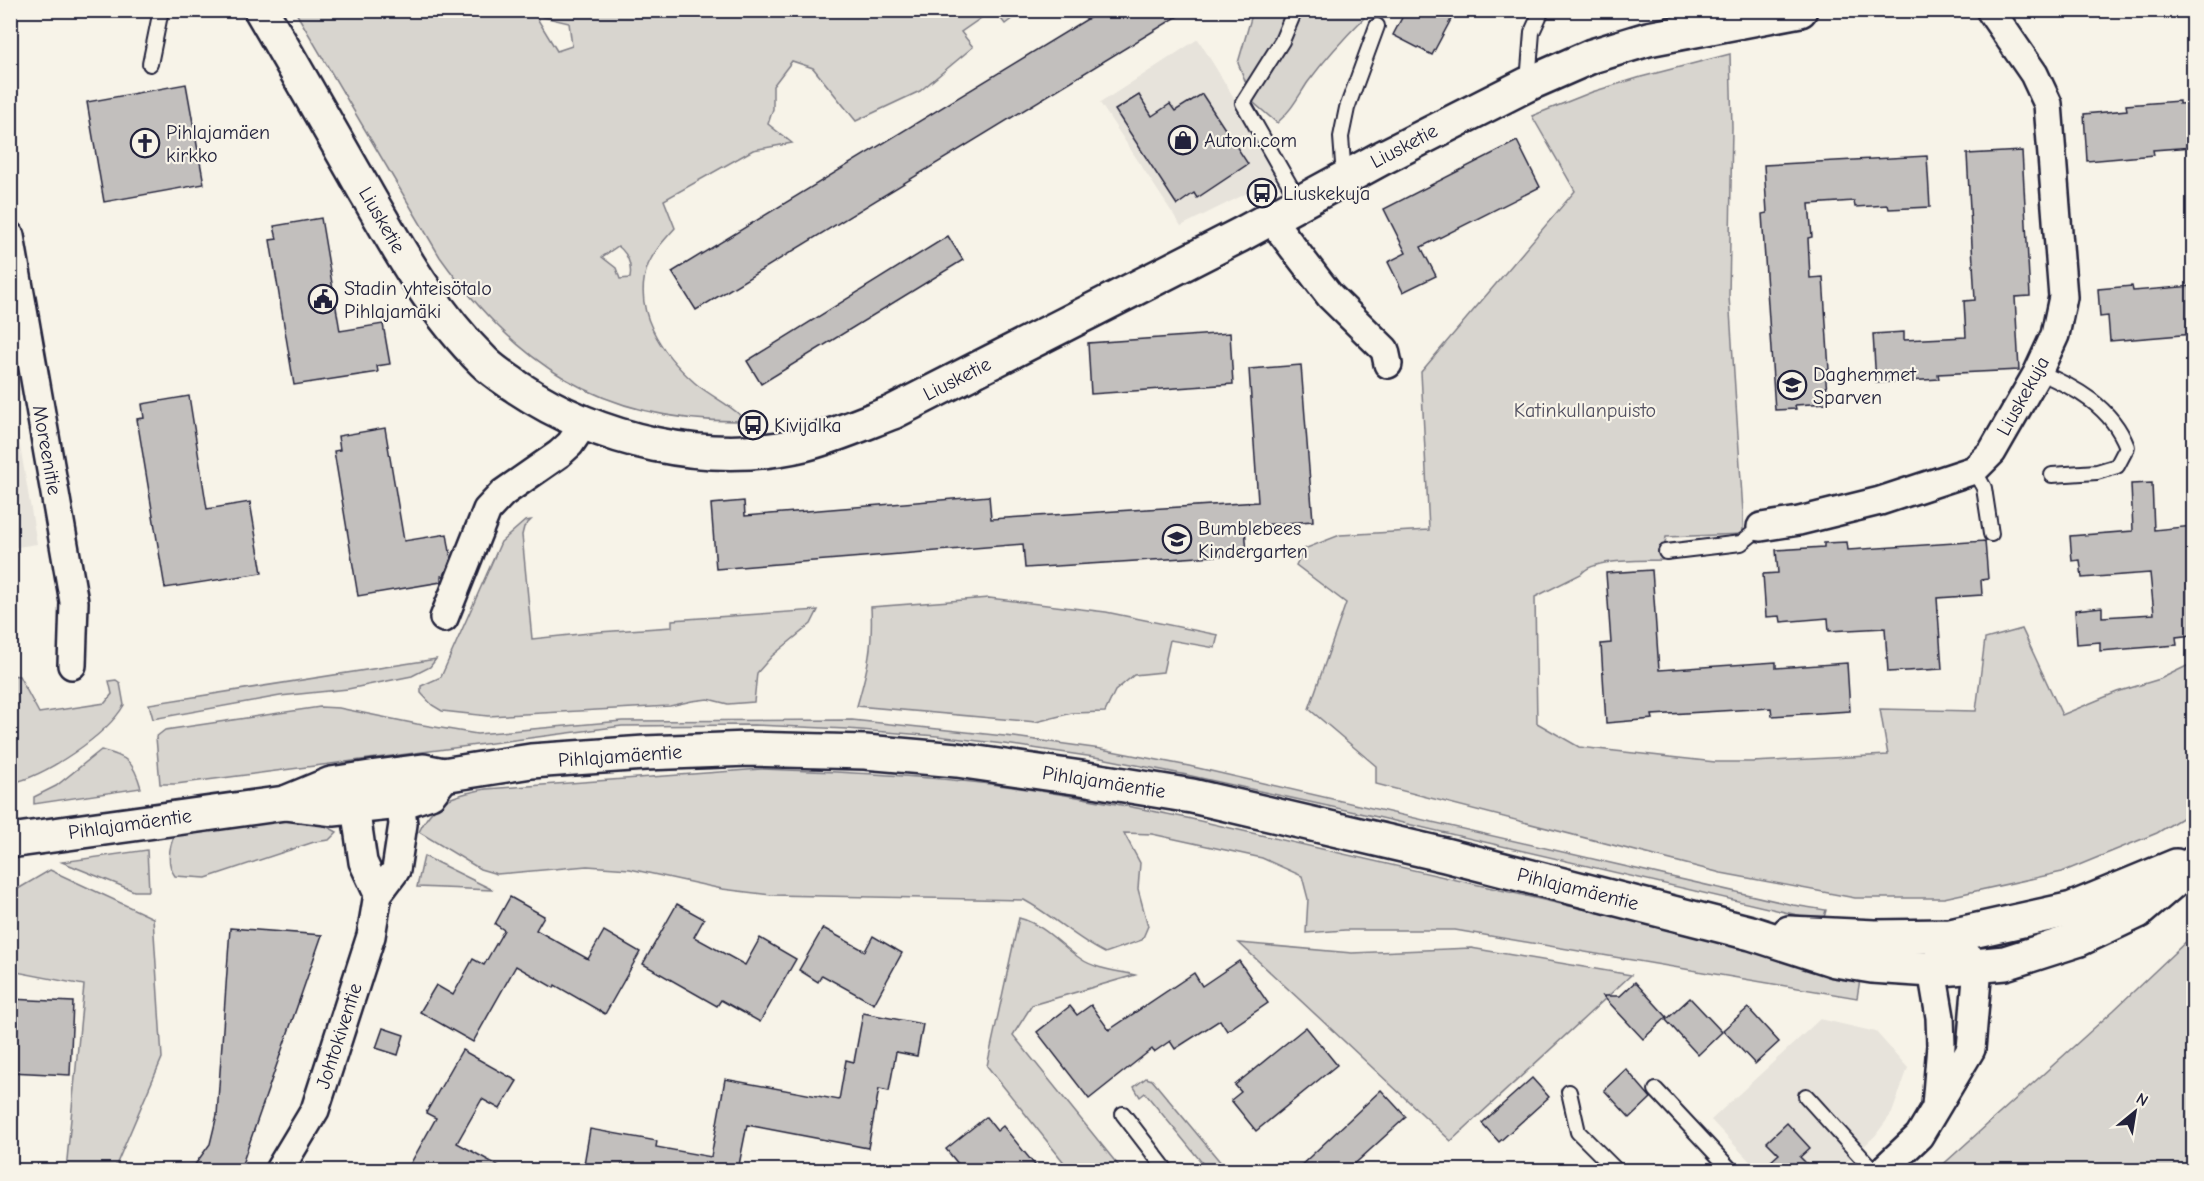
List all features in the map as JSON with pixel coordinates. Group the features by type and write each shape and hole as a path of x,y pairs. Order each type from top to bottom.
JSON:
{"main road":[{"name":"Liusketie","path":"261,10 411,270 443,317 487,365 533,397 615,434 709,452 747,452 803,444 893,412 1271,219 1465,114 1592,56 1648,39 1800,10"},
{"name":"Pihlajamäentie","path":"285,803 330,784 377,777 423,771 443,775 531,761 645,753 748,749 865,752 957,760 1192,796 1445,855 1751,933 1835,960 1872,966 1932,970 2005,963 2077,940 2138,910 2193,861"},
{"name":"Pihlajamäentie","path":"10,841 285,803 333,809 400,802 430,792 443,775"},
{"name":"Pihlajamäentie","path":"1751,933 1875,937 1950,936 2072,909 2193,861"}],"street":[{"name":"Liuskekuja","path":"1761,527 1880,501 1974,470 1992,452 2038,372 2055,334 2063,297 2048,104 2034,74 1990,10"},
{"path":"1271,219 1330,296 1385,350 1388,364"},
{"name":"Moreenitie","path":"10,236 74,602 72,665"},
{"path":"444,618 488,510 503,493 559,454 570,444 585,422"},
{"path":"378,894 363,862 355,807 377,777 400,802"},
{"name":"Johtokiventie","path":"279,1170 315,1110 371,936 378,894 396,870 403,824 400,802"},
{"path":"1883,1170 1919,1136 1971,1049 1978,967 1950,936 1932,970 1940,1017 1941,1045 1936,1106"}],"lane":[{"path":"150,64 161,10"},
{"path":"1295,10 1282,41 1243,103 1300,202"},
{"path":"1528,84 1532,32 1542,10"},
{"path":"1344,179 1341,137 1347,108 1377,26"},
{"path":"2038,372 2069,385 2105,411 2121,433 2127,447 2116,466 2097,472 2052,476"},
{"path":"1974,470 1984,488 1991,534"},
{"name":"Liuskekuja","path":"1666,552 1741,543 1761,527"},
{"path":"1656,1090 1731,1170"},
{"path":"1569,1092 1578,1132 1616,1170"},
{"path":"1806,1096 1874,1170"},
{"path":"1123,1114 1166,1170"}],"shaded area":[{"path":"1198,39 1282,176 1181,226 1100,103"},
{"path":"10,388 37,544 11,548 10,548"},
{"path":"1820,1019 1876,1032 1908,1068 1892,1113 1875,1136 1838,1170 1758,1170 1711,1120"}],"green space":[{"path":"295,11 991,11 961,32 973,47 920,91 856,121 813,68 792,61 773,86 773,109 768,124 792,143 753,150 664,200 675,228 648,265 644,282 647,314 661,345 671,359 695,383 740,415 737,421 688,418 644,411 604,398 566,380 532,356 500,328 469,295 440,257","holes":["535,15 569,23 572,46 557,51","618,246 628,260 630,278 620,279 616,268 602,257"]},
{"path":"995,11 1022,11 1005,24"},
{"path":"1253,11 1367,11 1364,18 1321,65 1290,109 1277,123 1254,103 1238,63"},
{"name":"Katinkullanpuisto","path":"1730,54 1732,127 1729,296 1743,534 1666,537 1662,560 1618,561 1596,565 1535,597 1537,723 1579,747 1715,762 1888,755 1880,709 1976,711 1985,639 2022,629 2062,715 2117,692 2160,679 2193,663 2193,811 2157,833 2062,872 1944,898 1855,898 1721,873 1376,784 1376,766 1309,709 1346,603 1296,565 1304,549 1340,535 1429,530 1421,372 1575,191 1532,116 1592,92"},
{"path":"531,520 524,527 522,535 532,639 672,627 672,620 818,610 811,624 772,656 757,673 754,702 728,704 708,699 670,706 488,716 442,711 432,705 421,693 421,686 441,677 501,542 525,521"},
{"path":"989,598 1106,612 1218,635 1215,648 1170,640 1163,672 1134,675 1115,691 1105,712 1072,713 1036,722 857,706 869,657 871,607"},
{"path":"436,659 430,667 412,676 348,689 280,696 153,719 149,704"},
{"path":"11,675 19,676 39,713 105,703 112,694 109,681 116,680 120,683 124,705 104,729 74,753 57,764 11,783"},
{"path":"320,707 339,708 477,734 622,721 852,720 1014,737 1101,749 1189,766 1793,905 1826,910 1823,921 1373,816 1101,758 937,736 847,729 754,725 622,726 176,784 160,784 156,737 165,730"},
{"path":"101,750 118,755 128,762 135,771 141,788 34,804 34,797 56,786"},
{"path":"761,769 880,774 1022,788 1187,818 1861,973 1857,998 1455,930 1345,930 1306,933 1308,899 1302,876 1262,858 1152,834 1124,833 1140,863 1138,889 1148,926 1142,940 1105,953 1024,900 771,895 722,889 630,869 587,866 497,874 480,869 419,832 438,806 454,797 486,789"},
{"path":"309,817 337,832 329,840 314,842 206,878 175,876 170,866 169,855 175,834 193,827"},
{"path":"147,850 149,891 134,891 62,862"},
{"path":"424,856 493,890 417,887"},
{"path":"50,870 153,918 162,1058 114,1170 66,1170 84,985 11,971 11,893"},
{"path":"1019,918 1045,930 1073,954 1087,962 1135,975 1032,1005 1013,1035 1122,1170 1070,1170 987,1066"},
{"path":"2193,935 2193,1170 1937,1170 2114,1010"},
{"path":"1239,943 1352,953 1471,948 1631,975 1451,1141"},
{"path":"1146,1078 1152,1080 1227,1170 1208,1170 1145,1093 1140,1097 1134,1087"}],"building":[{"path":"1102,10 1188,10 696,310 672,272"},
{"path":"1406,10 1456,10 1432,55 1393,35"},
{"name":"Pihlajamäen kirkko","path":"186,84 204,184 104,202 87,102"},
{"name":"Autoni.com","path":"1202,94 1248,164 1197,198 1194,193 1177,205 1115,110 1139,95 1152,116 1170,104 1175,111"},
{"path":"2179,101 2179,104 2193,103 2193,147 2153,150 2154,155 2087,161 2084,114 2127,110 2126,105"},
{"path":"1517,141 1540,187 1421,247 1436,276 1403,292 1388,262 1406,253 1384,209"},
{"path":"2022,151 2030,296 2015,297 2019,370 1938,374 1939,379 1876,383 1873,334 1904,332 1904,340 1966,337 1964,301 1975,300 1967,154"},
{"path":"1927,156 1930,207 1889,209 1888,205 1855,207 1854,201 1809,204 1812,237 1808,238 1810,278 1823,277 1829,370 1825,370 1828,403 1795,405 1796,409 1775,410 1762,214 1767,213 1764,165"},
{"path":"321,218 340,331 383,324 390,364 377,366 378,372 294,385 270,240 277,239 274,226"},
{"path":"948,236 963,260 761,384 747,361"},
{"path":"2132,286 2133,291 2193,286 2193,334 2110,341 2108,316 2100,317 2098,289"},
{"path":"1230,333 1233,384 1091,394 1088,343"},
{"path":"1301,365 1313,521 1245,526 1247,554 1025,568 1023,544 716,569 711,504 744,501 745,516 989,496 991,519 1258,502 1249,369"},
{"path":"189,396 207,509 250,502 262,573 165,588 137,419 144,418 142,404"},
{"path":"385,428 404,541 447,534 451,558 444,576 441,576 441,582 358,596 334,451 340,450 338,436"},
{"path":"2152,483 2154,530 2193,526 2193,551 2190,552 2193,635 2176,637 2177,645 2100,651 2100,642 2077,644 2075,610 2102,607 2102,617 2154,614 2150,573 2082,578 2080,560 2072,561 2070,536 2133,531 2131,484"},
{"path":"1985,541 1988,579 1981,580 1982,595 1937,598 1942,669 1888,672 1885,628 1829,631 1828,618 1781,622 1780,616 1766,617 1763,574 1778,573 1776,550 1824,547 1824,543 1847,542 1848,550"},
{"path":"1652,570 1659,670 1776,662 1776,668 1847,663 1850,711 1772,716 1771,708 1652,715 1653,719 1606,723 1601,644 1611,643 1606,573"},
{"path":"510,897 544,916 536,930 588,959 604,931 640,952 605,1014 516,966 473,1042 420,1012 436,985 453,995 473,959 484,965 504,930 495,924"},
{"path":"677,904 704,919 694,937 745,965 760,938 796,959 760,1022 721,1000 717,1006 643,964"},
{"path":"230,928 322,935 240,1170 191,1170 210,1144 217,1115"},
{"path":"823,928 865,951 873,936 902,953 874,1004 822,975 818,982 799,970"},
{"path":"1239,961 1268,1003 1227,1031 1220,1020 1175,1049 1170,1041 1154,1052 1152,1049 1089,1099 1037,1032 1070,1006 1077,1015 1091,1005 1109,1030 1194,973 1202,986"},
{"path":"1635,982 1667,1017 1643,1039 1603,996 1620,996"},
{"path":"1690,998 1722,1032 1698,1055 1666,1020"},
{"path":"10,999 73,1002 70,1075 10,1072"},
{"path":"1748,1008 1779,1042 1755,1064 1723,1030"},
{"path":"863,1013 923,1024 917,1056 896,1052 889,1091 879,1089 868,1148 747,1125 738,1170 583,1170 590,1129 657,1141 656,1147 711,1157 725,1079 839,1100 846,1060 854,1062"},
{"path":"1306,1027 1337,1065 1256,1131 1231,1100 1241,1092 1235,1085"},
{"path":"383,1028 404,1035 398,1055 376,1048"},
{"path":"462,1050 517,1081 500,1109 482,1099 457,1143 506,1170 407,1170 436,1118 426,1113"},
{"path":"1626,1069 1651,1098 1630,1118 1604,1090"},
{"path":"1532,1078 1549,1097 1499,1142 1482,1123"},
{"path":"1381,1090 1406,1117 1348,1170 1296,1170"},
{"path":"986,1117 997,1131 1003,1126 1039,1170 963,1170 946,1149"},
{"path":"1787,1123 1810,1148 1800,1157 1813,1170 1761,1170 1779,1154 1767,1142"}],"place":[{"name":"Autoni.com","path":"1183,140"},
{"name":"Pihlajamäen kirkko","path":"145,143"},
{"name":"Liuskekuja","path":"1262,193"},
{"name":"Stadin yhteisötalo Pihlajamäki","path":"323,299"},
{"name":"Daghemmet Sparven","path":"1792,385"},
{"name":"Kivijalka","path":"753,425"},
{"name":"Bumblebees Kindergarten","path":"1177,539"}]}
